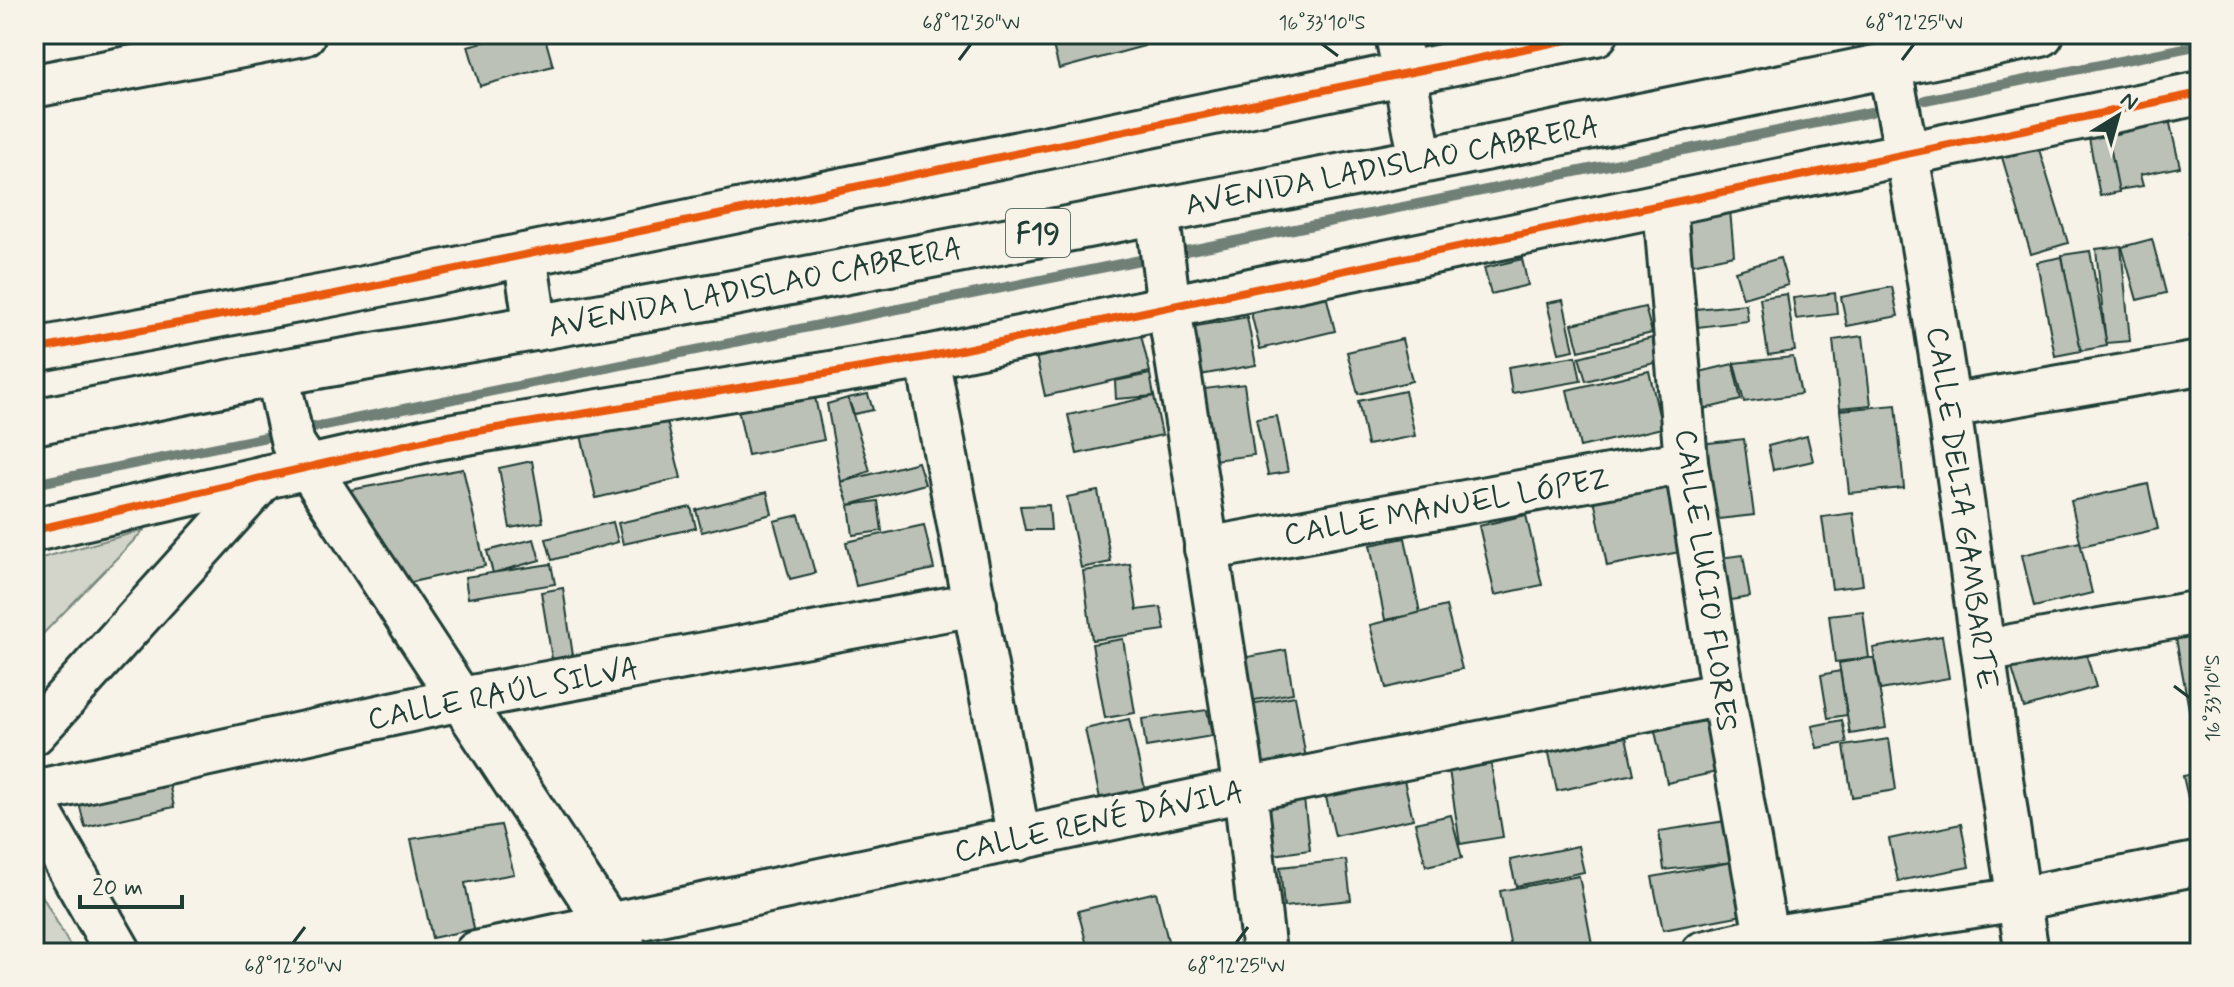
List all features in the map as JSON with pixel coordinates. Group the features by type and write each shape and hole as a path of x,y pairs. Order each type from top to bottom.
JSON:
{"main road":[{"name":"AVENIDA LADISLAO CABRERA","path":"34,422 290,423 536,329 1163,256 1421,161 2041,34"},
{"path":"34,805 119,953"}],"street":[{"path":"34,86 304,34"},
{"path":"34,350 525,255 1401,53 1596,34"},
{"path":"1401,53 1421,161"},
{"name":"CALLE DELIA GAMBARTE","path":"1889,65 1907,153 1949,406 2027,953"},
{"path":"290,423 436,438 927,357 1163,256 1665,205 2200,93"},
{"name":"CALLE LUCIO FLORES","path":"1665,205 1686,462 1768,946"},
{"path":"525,255 536,329"},
{"path":"1163,256 1245,790 1264,953"},
{"path":"927,357 1019,839"},
{"path":"1949,406 2200,363"},
{"path":"34,733 265,477 290,423"},
{"path":"290,423 461,699 618,938"},
{"name":"CALLE MANUEL LÓPEZ","path":"1206,549 1686,462"},
{"path":"34,530 265,477"},
{"name":"CALLE RAÚL SILVA","path":"34,792 461,699 975,604"},
{"path":"1984,651 2200,612"},
{"name":"CALLE RENÉ DÁVILA","path":"476,953 618,938 1019,839 1245,790 1723,694"},
{"path":"1703,953 1768,946 2200,863"}],"shaded area":[{"path":"144,530 34,643 34,560"},
{"path":"34,881 74,953 34,953"}],"building":[{"path":"513,34 544,34 553,66 480,86 468,46"},
{"path":"1050,34 1141,34 1144,46 1059,69"},
{"path":"2168,115 2180,167 2140,175 2143,186 2117,190 2106,128"},
{"path":"2107,130 2119,192 2100,196 2088,133"},
{"path":"2037,143 2068,243 2031,254 2001,154"},
{"path":"1730,210 1734,255 1678,267 1673,222"},
{"path":"2200,230 2200,258 2195,259 2189,233"},
{"path":"2152,239 2166,293 2137,300 2122,247"},
{"path":"2121,246 2130,341 2106,343 2096,249"},
{"path":"2090,251 2107,346 2079,351 2062,255"},
{"path":"2062,257 2081,351 2055,356 2037,262"},
{"path":"1780,258 1788,285 1743,298 1735,271"},
{"path":"1522,259 1528,285 1491,294 1484,268"},
{"path":"1892,287 1898,316 1847,326 1841,297"},
{"path":"1325,291 1335,331 1260,349 1250,309"},
{"path":"1835,293 1837,314 1796,319 1793,298"},
{"path":"1787,294 1795,351 1768,355 1760,298"},
{"path":"1563,300 1574,350 1559,353 1547,303"},
{"path":"1746,304 1748,321 1698,327 1696,309"},
{"path":"1645,307 1652,333 1579,351 1572,324"},
{"path":"1247,317 1256,365 1200,375 1191,327"},
{"path":"1137,319 1150,372 1045,396 1033,342"},
{"path":"1863,336 1871,405 1840,408 1833,340"},
{"path":"1652,338 1658,362 1586,381 1579,357"},
{"path":"1402,339 1412,381 1358,394 1347,352"},
{"path":"1576,356 1581,381 1512,393 1508,367"},
{"path":"1793,357 1801,394 1744,402 1734,363"},
{"path":"1733,364 1741,400 1696,411 1687,375"},
{"path":"1649,371 1662,428 1580,447 1567,390"},
{"path":"1150,374 1154,396 1116,399 1115,381"},
{"path":"1244,384 1254,455 1214,460 1204,389"},
{"path":"813,388 824,440 748,455 737,404"},
{"path":"1405,391 1415,436 1367,445 1358,401"},
{"path":"868,394 873,410 854,414 848,398"},
{"path":"1154,396 1162,435 1077,454 1068,415"},
{"path":"848,398 870,471 841,482 827,404"},
{"path":"662,402 681,478 596,498 578,423"},
{"path":"1896,405 1904,488 1849,493 1840,410"},
{"path":"1277,416 1288,472 1268,475 1256,419"},
{"path":"1807,436 1813,461 1773,470 1768,446"},
{"path":"1744,439 1754,515 1710,520 1700,444"},
{"path":"532,461 543,522 510,528 499,468"},
{"path":"918,462 925,484 849,505 841,482"},
{"path":"463,469 485,566 407,583 350,490"},
{"path":"1680,476 1695,549 1607,566 1593,493"},
{"path":"2148,484 2158,529 2081,546 2071,501"},
{"path":"1098,491 1111,562 1081,568 1067,497"},
{"path":"767,492 772,514 702,532 696,510"},
{"path":"878,501 882,531 853,535 849,505"},
{"path":"1049,505 1051,530 1025,530 1020,506"},
{"path":"691,507 696,528 623,544 618,523"},
{"path":"1853,513 1863,585 1832,589 1822,517"},
{"path":"799,515 815,573 790,579 774,521"},
{"path":"1526,515 1542,585 1495,595 1479,526"},
{"path":"613,522 618,542 552,560 546,539"},
{"path":"924,525 934,569 856,586 846,542"},
{"path":"1405,538 1420,613 1385,620 1370,545"},
{"path":"534,539 540,560 493,573 487,551"},
{"path":"2080,542 2092,593 2034,607 2022,555"},
{"path":"1743,555 1750,597 1724,601 1718,558"},
{"path":"551,564 555,584 468,598 465,577"},
{"path":"1130,564 1137,610 1161,607 1165,630 1092,640 1083,571"},
{"path":"563,588 573,656 552,659 541,592"},
{"path":"1446,606 1462,669 1386,688 1370,625"},
{"path":"1863,611 1869,658 1835,662 1829,615"},
{"path":"2199,628 2200,729 2193,731 2175,633"},
{"path":"1942,636 1949,678 1880,690 1873,648"},
{"path":"2081,637 2096,687 2024,708 2009,659"},
{"path":"1123,639 1135,713 1105,718 1092,644"},
{"path":"1286,650 1293,693 1238,703 1231,660"},
{"path":"1874,658 1886,728 1850,734 1839,663"},
{"path":"1840,671 1847,715 1828,718 1821,675"},
{"path":"1295,696 1306,758 1256,767 1245,705"},
{"path":"1207,710 1212,736 1146,747 1142,719"},
{"path":"1707,711 1721,771 1667,783 1653,723"},
{"path":"1129,719 1146,793 1101,803 1085,729"},
{"path":"1842,720 1847,743 1817,748 1812,726"},
{"path":"1623,723 1634,774 1557,791 1546,739"},
{"path":"1889,739 1896,790 1852,797 1844,746"},
{"path":"1400,763 1413,819 1335,836 1322,780"},
{"path":"1491,764 1503,837 1460,844 1449,770"},
{"path":"166,768 174,807 85,827 76,791"},
{"path":"2200,773 2200,831 2196,832 2183,776"},
{"path":"1303,791 1310,850 1265,856 1258,796"},
{"path":"1451,815 1462,858 1426,866 1415,823"},
{"path":"1726,821 1732,862 1664,870 1659,831"},
{"path":"1961,824 1969,867 1898,881 1889,839"},
{"path":"501,825 514,874 465,883 474,929 432,938 411,839"},
{"path":"1578,846 1584,872 1516,886 1510,860"},
{"path":"1346,860 1351,900 1284,907 1280,867"},
{"path":"1732,862 1743,915 1663,930 1652,877"},
{"path":"1579,876 1592,944 1544,953 1512,953 1500,891"},
{"path":"1156,892 1171,953 1089,953 1078,911"}],"waterway":[{"path":"1925,100 2200,45"},
{"path":"1171,254 1871,112"},
{"path":"300,430 1155,257"},
{"path":"34,484 281,434"}],"cycle path":[{"path":"34,350 335,294 1596,34"},
{"path":"34,530 436,438 927,357 2200,93"}]}
